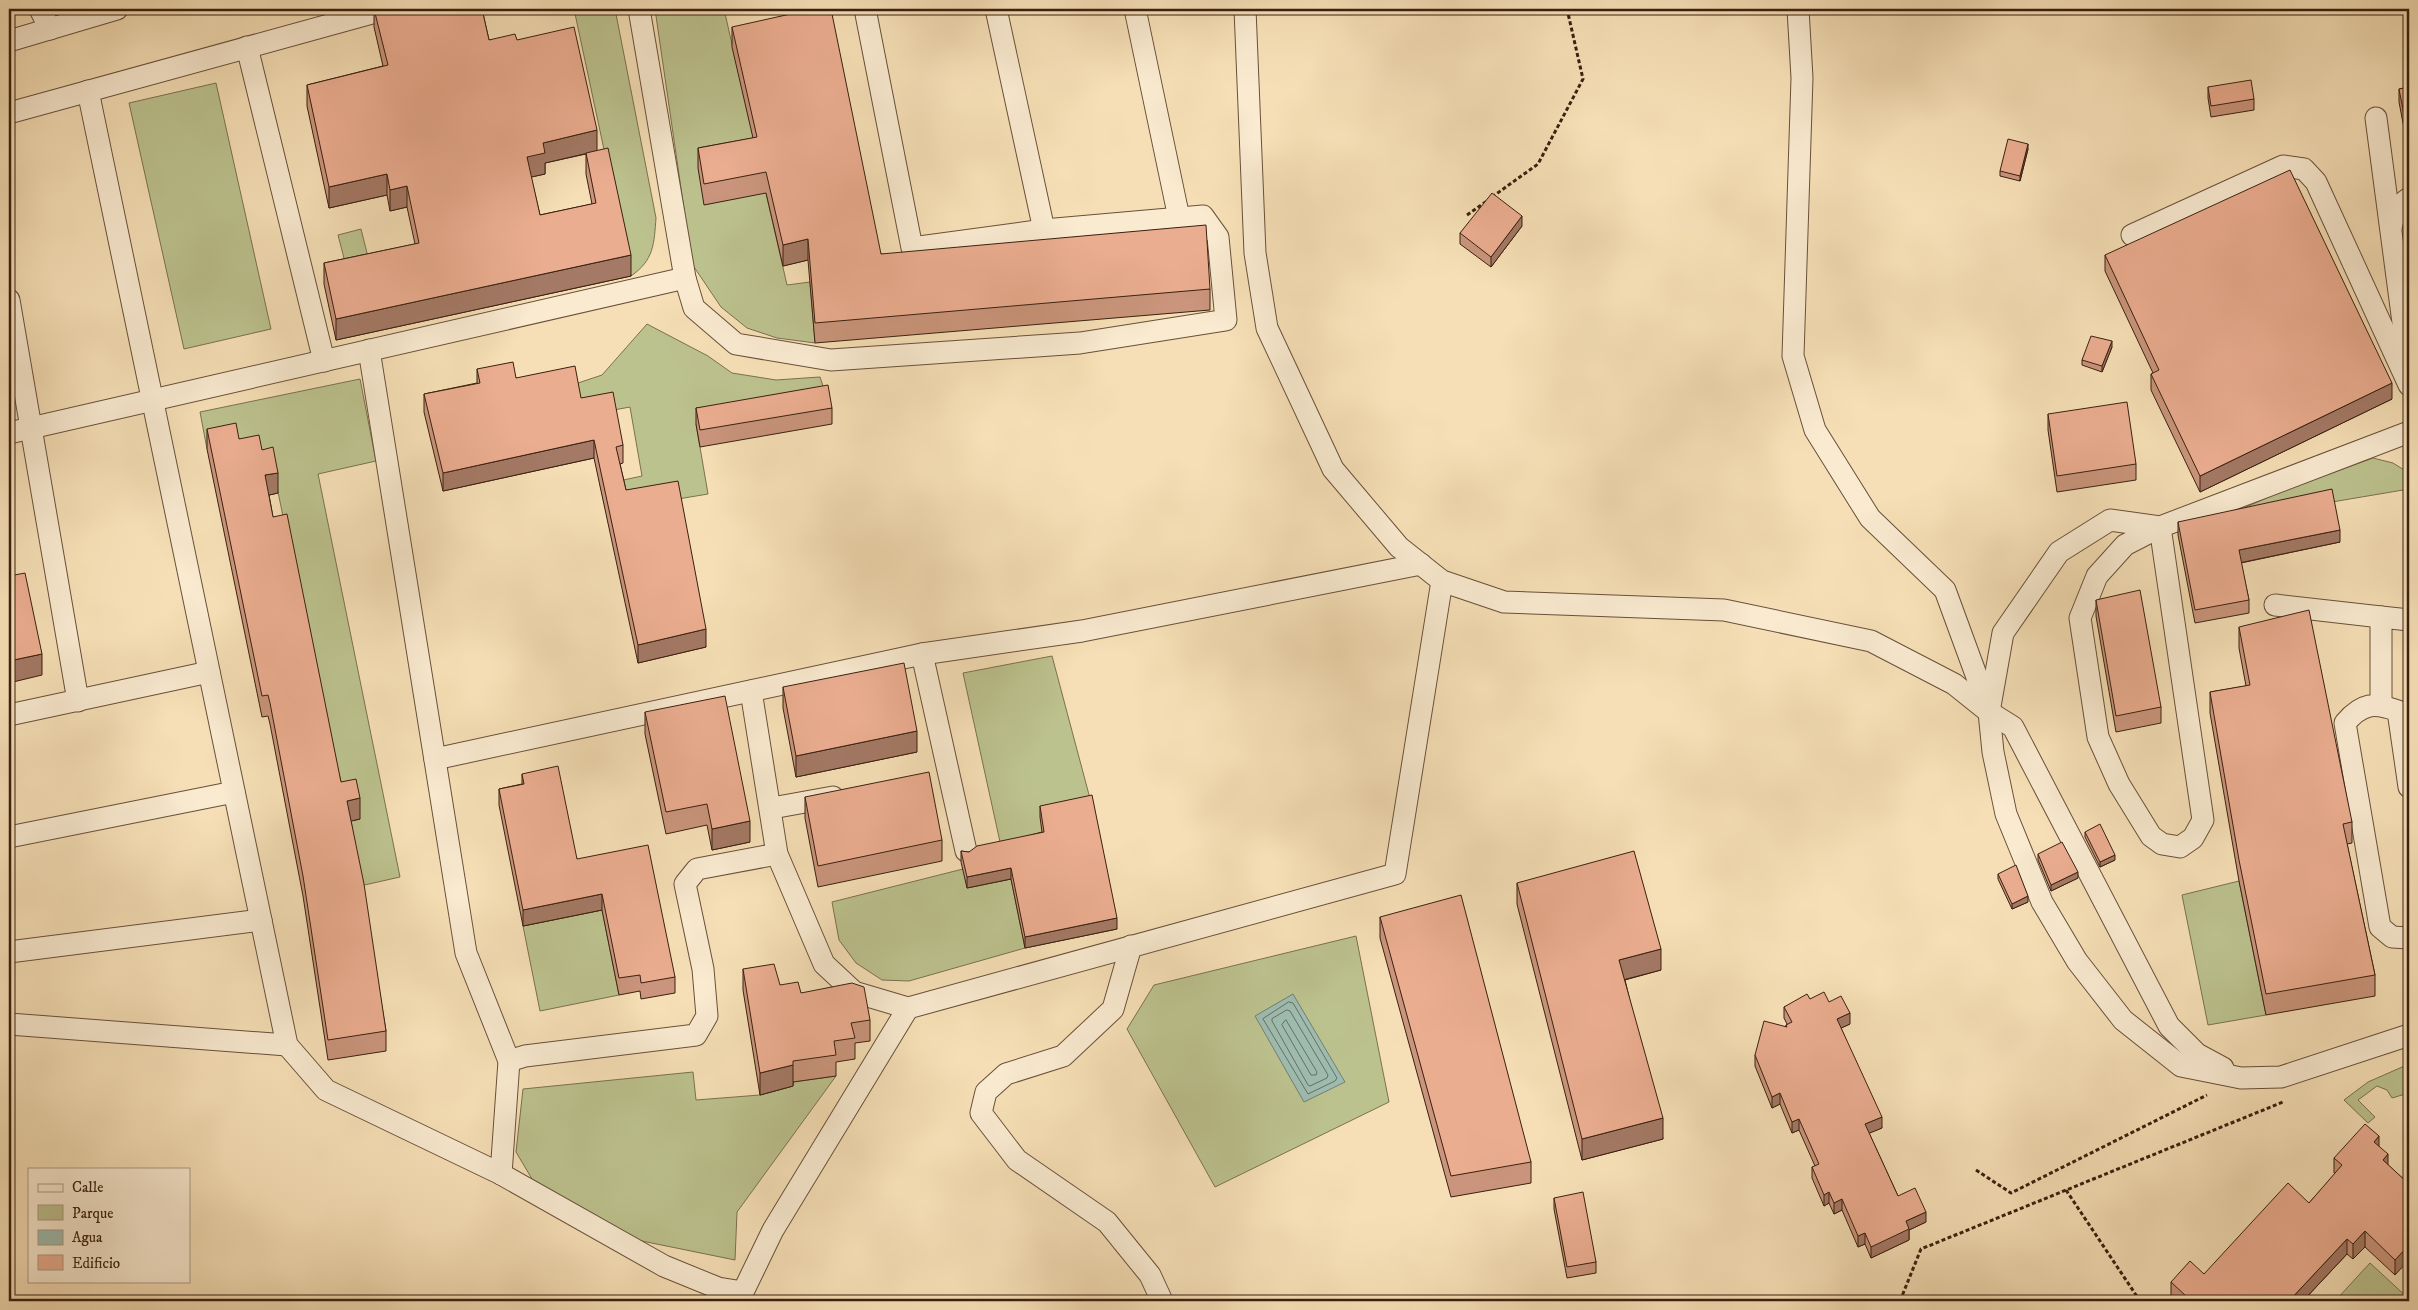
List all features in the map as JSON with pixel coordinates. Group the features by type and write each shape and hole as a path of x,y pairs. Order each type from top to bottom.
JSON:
{"street":[{"path":"40,9 50,29"},
{"path":"9,41 117,9"},
{"path":"9,113 387,9"},
{"path":"639,9 685,278 694,308 736,344 831,360 1080,343 1226,320 1218,237 1203,216 1044,230 912,248 865,9"},
{"path":"996,9 1044,230"},
{"path":"1135,9 1179,218"},
{"path":"1246,9 1254,252 1267,328 1332,469 1399,547 1442,581 1504,602 1724,610 1871,641 1954,684 1989,712 2013,726 2169,1026 2197,1054 2241,1078"},
{"path":"1798,9 1802,78 1793,356 1814,430 1870,518 1945,590 1989,712"},
{"path":"247,47 324,361"},
{"path":"88,91 287,1045 326,1090 501,1174 664,1266 718,1288 743,1292 773,1230 908,1008"},
{"path":"2376,118 2409,368"},
{"path":"2132,234 2283,166 2304,169 2316,182 2409,385"},
{"path":"2391,229 2396,208 2409,198"},
{"path":"9,432 685,278"},
{"path":"9,300 78,701"},
{"path":"370,350 466,953 509,1061 501,1174"},
{"path":"2160,527 2203,820 2193,838 2180,848 2162,844 2150,836 2119,784 2098,737 2080,618 2097,576 2125,545 2160,527 2409,432"},
{"path":"2160,527 2110,520 2059,552 2003,633 1989,712 1992,752 2006,814 2042,902 2077,961 2123,1020 2181,1066 2241,1078 2281,1077 2409,1034"},
{"path":"435,759 922,654 1082,631 1421,564"},
{"path":"750,691 772,808 778,854 824,964 854,992 908,1008 1396,874 1442,581"},
{"path":"2276,605 2409,620"},
{"path":"2381,617 2381,705"},
{"path":"922,654 938,779 966,850"},
{"path":"9,715 209,672"},
{"path":"2409,786 2398,711 2381,705 2366,706 2353,713 2345,723 2380,926 2392,937 2409,938"},
{"path":"9,837 234,792"},
{"path":"772,808 850,794"},
{"path":"509,1061 525,1056 696,1035 707,1016 703,969 686,884 697,869 778,854"},
{"path":"9,952 261,920"},
{"path":"1130,946 1113,1009 1063,1056 1006,1074 986,1092 981,1113 1017,1160 1107,1222 1150,1275 1162,1301"},
{"path":"9,1024 287,1045"}],"path":[{"path":"1467,215 1538,164 1583,79 1567,9"},
{"path":"1976,1170 2011,1193 2241,1078"},
{"path":"1903,1301 1902,1296 1921,1249 2284,1101"},
{"path":"2066,1190 2140,1301"}],"green space":[{"path":"574,9 615,9 656,218 651,251 644,264 631,276"},
{"path":"655,9 724,9 787,285 810,282 815,343 777,338 747,328 721,307 692,264"},
{"path":"216,83 271,329 184,349 129,103"},
{"path":"361,229 368,257 345,262 338,235"},
{"path":"647,324 708,356 732,373 776,380 820,377 828,401 696,424 708,494 606,511 600,485 642,476 630,407 581,416 575,384 602,375"},
{"path":"360,379 376,461 318,474 400,877 360,886 273,468 207,449 200,412"},
{"path":"2373,458 2393,463 2409,473 2409,489 2332,502 2185,534 2280,492"},
{"path":"1052,656 1092,806 1044,842 1002,851 963,673"},
{"path":"963,869 1011,879 1025,948 909,981 882,980 856,963 839,940 832,902"},
{"path":"2239,881 2266,1015 2208,1025 2182,895"},
{"path":"602,910 619,995 540,1011 523,926"},
{"path":"1356,936 1389,1102 1215,1187 1127,1029 1154,985"},
{"path":"2409,1064 2409,1095 2392,1098 2387,1090 2377,1086 2358,1100 2375,1117 2368,1123 2344,1100 2368,1082"},
{"path":"693,1072 696,1100 760,1095 793,1086 793,1082 836,1076 737,1212 735,1260 637,1240 535,1184 516,1152 523,1089"},
{"path":"2370,1263 2409,1299 2409,1301 2335,1301"}],"water":[{"path":"1293,994 1345,1082 1304,1102 1255,1016"}],"building":[{"path":"374,9 482,9 489,40 515,34 517,40 574,27 597,130 543,143 545,153 527,157 540,215 596,203 586,153 608,148 631,255 336,319 324,263 419,243 407,186 390,190 387,174 329,187 307,85 388,65"},
{"path":"813,9 831,9 881,254 1206,225 1210,289 815,323 808,239 783,245 766,172 704,184 698,148 757,137 732,27"},
{"path":"2251,80 2254,99 2211,106 2208,87"},
{"path":"2409,87 2409,141 2399,89"},
{"path":"2008,139 2028,144 2020,176 2000,171"},
{"path":"2290,170 2392,383 2200,476 2151,374 2159,370 2105,255"},
{"path":"1492,193 1522,216 1491,257 1460,233"},
{"path":"2091,336 2112,341 2102,366 2082,360"},
{"path":"513,362 516,378 575,366 581,398 613,392 623,445 616,447 626,490 678,481 706,629 638,645 594,440 443,473 424,394 480,383 477,369"},
{"path":"828,385 832,408 700,430 696,408"},
{"path":"2127,402 2136,464 2057,476 2048,414"},
{"path":"236,423 239,439 259,435 262,450 273,447 278,473 265,475 273,517 287,514 341,782 356,779 360,798 347,801 364,884 386,1031 328,1040 303,876 270,703 268,695 262,696 207,429"},
{"path":"2332,489 2340,530 2239,550 2249,600 2195,610 2178,522"},
{"path":"25,573 42,654 9,661 9,576"},
{"path":"2140,590 2161,707 2116,716 2096,600"},
{"path":"2309,610 2352,822 2343,824 2375,975 2266,994 2239,860 2210,692 2250,685 2239,627"},
{"path":"904,663 917,731 796,756 783,687"},
{"path":"725,696 750,821 712,829 707,804 666,812 645,712"},
{"path":"558,766 577,859 648,845 675,977 641,983 640,975 619,978 602,894 523,910 499,789 524,784 522,774"},
{"path":"929,772 942,840 818,866 805,797"},
{"path":"1092,795 1117,918 1025,937 1011,868 967,877 961,851 969,852 977,846 1044,832 1040,806"},
{"path":"2100,824 2115,855 2100,862 2085,832"},
{"path":"2062,842 2078,872 2051,885 2038,854"},
{"path":"1634,851 1661,949 1619,960 1663,1118 1582,1139 1517,883"},
{"path":"2016,865 2028,896 2012,904 1998,874"},
{"path":"1461,895 1531,1162 1451,1176 1380,917"},
{"path":"774,964 780,985 798,982 801,993 852,983 864,987 870,1020 851,1023 855,1038 834,1041 836,1055 793,1061 793,1065 760,1073 743,969"},
{"path":"1824,992 1829,1002 1841,996 1850,1013 1837,1019 1882,1117 1865,1124 1898,1196 1915,1188 1926,1212 1906,1221 1909,1229 1871,1247 1865,1233 1858,1236 1842,1199 1834,1203 1829,1192 1824,1195 1812,1167 1819,1164 1799,1119 1792,1122 1780,1093 1772,1097 1755,1055 1764,1021 1787,1027 1786,1025 1792,1022 1784,1007 1807,994 1810,999"},
{"path":"2365,1124 2379,1136 2374,1142 2388,1154 2383,1160 2409,1184 2409,1245 2395,1260 2365,1231 2353,1244 2347,1239 2289,1301 2183,1301 2187,1297 2171,1282 2190,1261 2204,1274 2288,1183 2309,1203 2342,1165 2334,1158"},
{"path":"1583,1192 1596,1262 1567,1267 1554,1198"}]}
